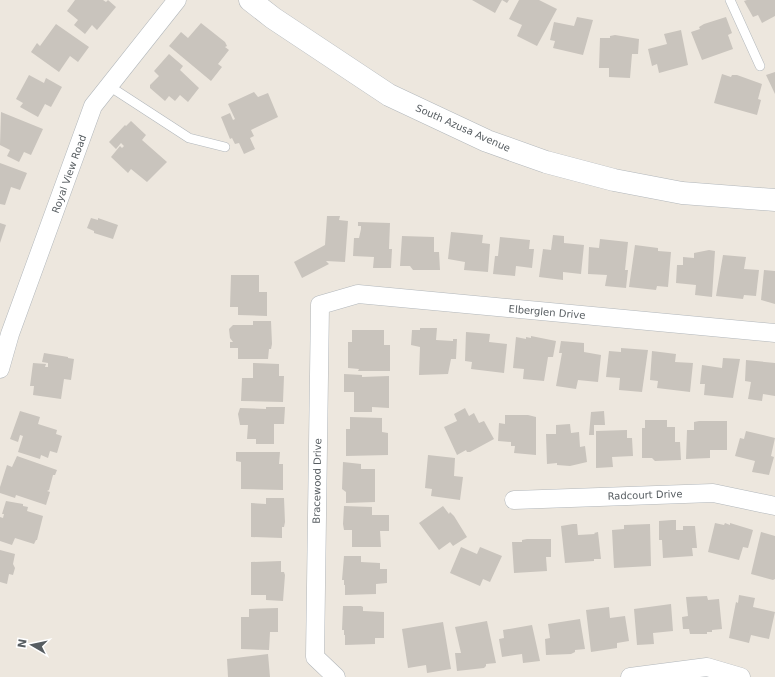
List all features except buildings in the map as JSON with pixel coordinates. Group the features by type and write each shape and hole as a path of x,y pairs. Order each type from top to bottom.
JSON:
{"street":[{"name":"Royal View Road","path":"0,369 5,333 93,106 177,0"},
{"name":"South Azusa Avenue","path":"250,0 273,18 389,95 487,141 546,162 614,180 682,193 775,200"},
{"name":"Elberglen Drive","path":"320,305 358,294 775,333"},
{"name":"Bracewood Drive","path":"320,305 315,657 336,677"},
{"name":"Radcourt Drive","path":"514,500 713,493 775,506"},
{"path":"630,677 707,667 741,677"}],"lane":[{"path":"730,0 760,66"},
{"path":"109,86 189,138 225,147"}]}
